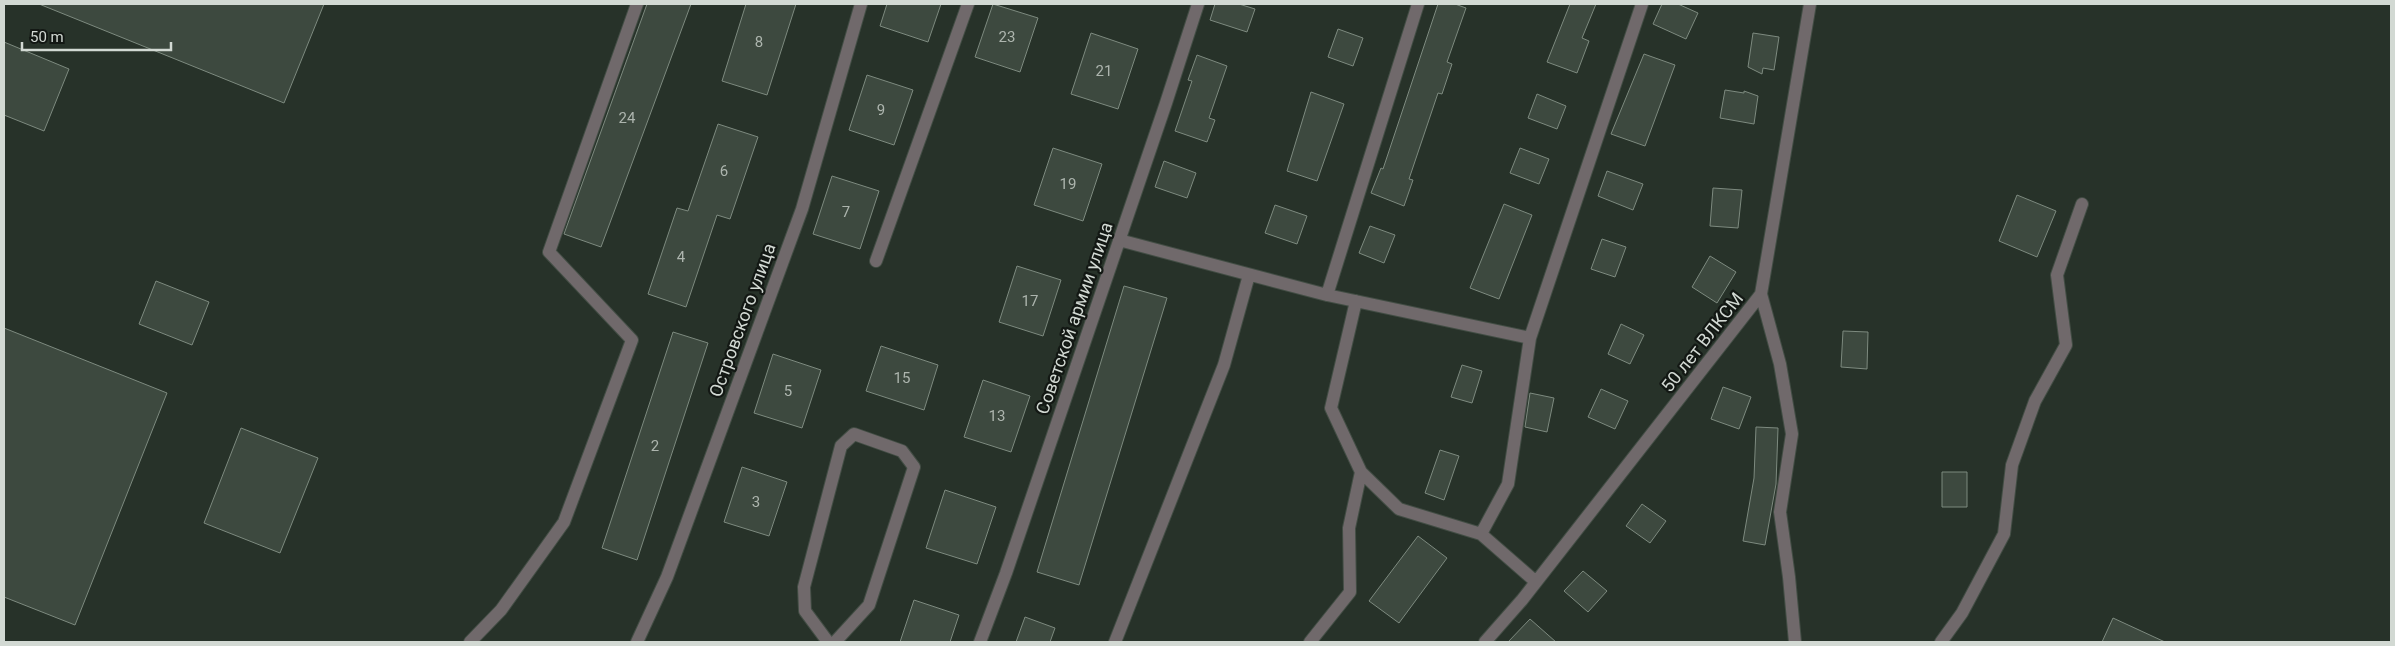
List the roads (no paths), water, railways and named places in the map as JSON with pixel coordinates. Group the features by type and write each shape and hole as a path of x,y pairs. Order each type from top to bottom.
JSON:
{"street":[{"path":"470,642 501,610 564,522 632,340 548,252 637,4"},
{"name":"Островского улица","path":"637,642 667,577 802,209 861,4"},
{"path":"876,261 968,4"},
{"name":"Советской армии улица","path":"980,642 1009,564 1198,4"},
{"path":"1327,295 1418,4"},
{"path":"1481,534 1508,484 1530,338 1642,4"},
{"name":"50 лет ВЛКСМ","path":"1485,642 1536,582 1762,294 1810,4"},
{"path":"1941,642 1962,613 2004,534 2012,465 2035,401 2066,345 2057,275 2082,204"},
{"path":"1119,240 1327,295 1530,338"},
{"path":"1115,642 1224,365 1249,275"},
{"path":"1762,294 1780,364 1792,434 1780,512 1789,576 1794,642"},
{"path":"1356,301 1331,408 1361,472 1399,509 1481,534 1536,582"},
{"path":"828,642 805,611 804,587 841,446 854,434 902,451 914,467 869,605 834,642"},
{"path":"1310,642 1350,592 1349,528 1361,472"}]}
